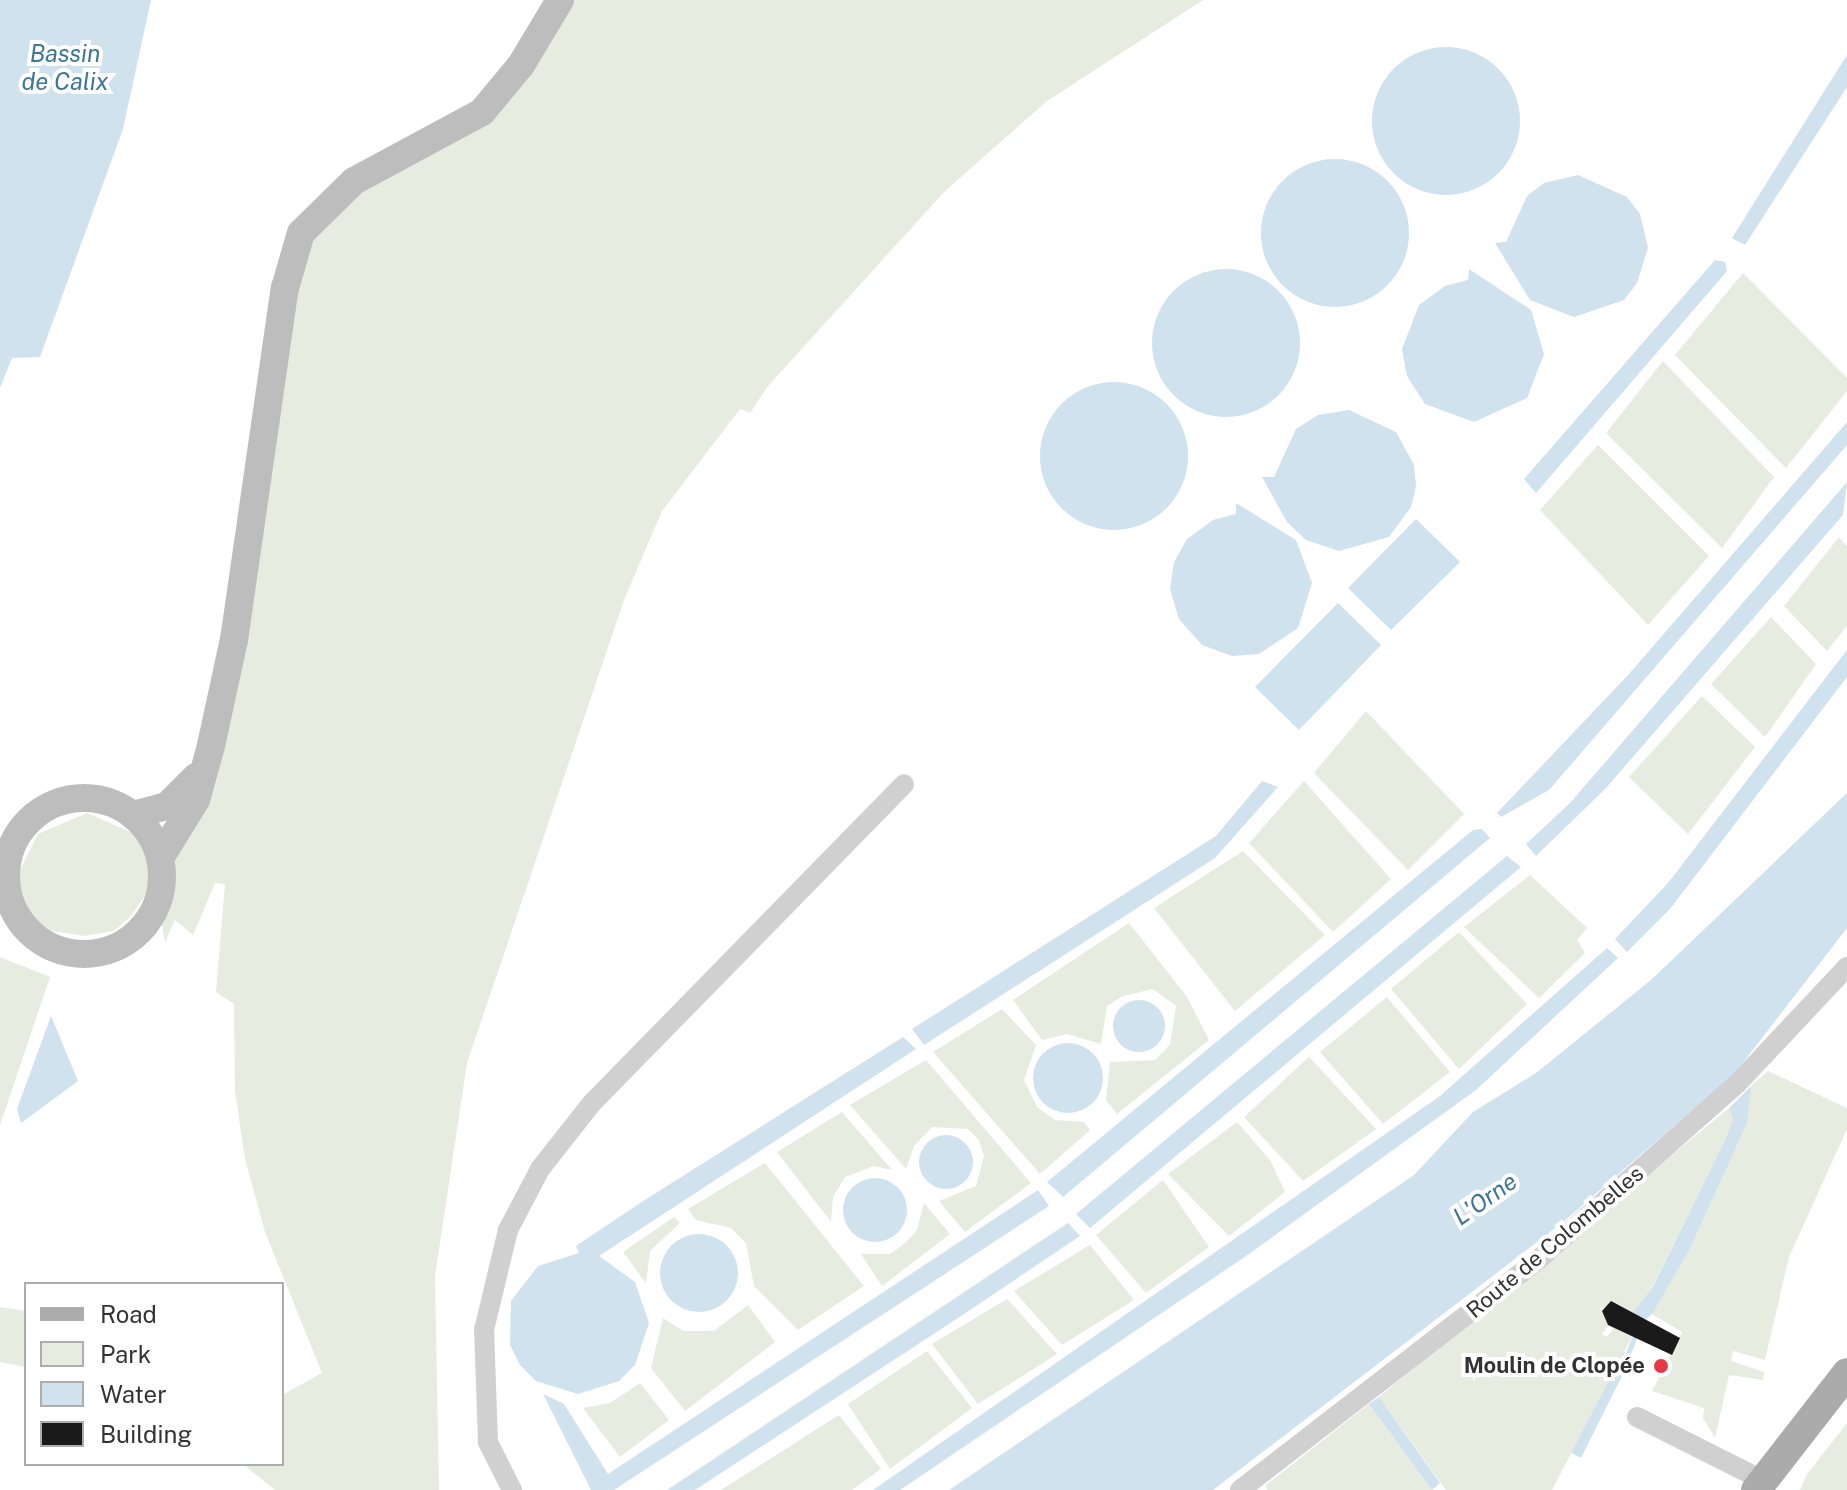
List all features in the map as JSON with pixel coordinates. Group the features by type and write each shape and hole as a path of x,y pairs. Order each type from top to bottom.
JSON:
{"main road":[{"path":"1766,1487 1847,1373"},
{"path":"1766,1487 1847,1399"}],"street":[{"path":"160,858 196,800 234,640 285,288 301,233 354,181 482,112 521,65 560,0"},
{"path":"133,815 167,806 189,790 207,759"},
{"path":"512,1490 488,1442 484,1330 508,1230 540,1169 592,1103 904,784"},
{"path":"105,800 133,815 160,858 161,888 151,916 118,946 74,953 45,944 11,924 3,867 29,820 62,801 105,800"},
{"name":"Route de Colombelles","path":"1240,1490 1550,1249 1737,1084 1847,967"},
{"path":"1637,1417 1766,1487"}],"green space":[{"path":"570,0 1203,0 1047,101 945,191 768,386 750,413 740,409 662,511 624,600 467,1063 435,1276 439,1490 275,1490 245,1466 284,1466 284,1394 322,1373 265,1232 245,1159 235,1091 234,1004 216,992 225,884 215,883 193,935 175,920 165,942 160,914 297,280 318,230 378,176 461,139"},
{"path":"1743,273 1847,378 1847,391 1786,468 1675,355"},
{"path":"1663,361 1774,477 1722,548 1606,433"},
{"path":"1598,445 1709,556 1648,625 1540,510"},
{"path":"1839,537 1847,546 1847,626 1827,651 1784,606"},
{"path":"1771,617 1816,664 1765,737 1711,684"},
{"path":"1702,696 1755,747 1688,834 1629,777"},
{"path":"1366,711 1464,814 1408,870 1314,773"},
{"path":"1304,781 1391,879 1333,932 1249,843"},
{"path":"87,813 137,835 151,868 146,894 131,916 114,931 84,936 52,931 30,918 16,895 16,878 38,834"},
{"path":"1243,851 1325,935 1235,1011 1154,908"},
{"path":"1530,875 1587,928 1577,940 1585,953 1539,998 1464,927"},
{"path":"1129,923 1187,997 1209,1040 1117,1114 1106,1100 1110,1062 1155,1060 1170,1045 1176,1006 1153,989 1123,996 1107,1006 1101,1044 1067,1034 1042,1040 1013,1000"},
{"path":"1459,932 1527,1004 1459,1069 1391,989"},
{"path":"0,957 50,977 0,1125"},
{"path":"1387,997 1450,1072 1383,1124 1320,1052"},
{"path":"1002,1009 1036,1045 1024,1080 1037,1107 1055,1120 1084,1122 1090,1130 1040,1174 933,1052"},
{"path":"1309,1057 1376,1129 1303,1181 1244,1117"},
{"path":"926,1060 1031,1183 965,1232 939,1201 976,1186 984,1156 979,1140 968,1129 932,1127 914,1146 906,1169 850,1105"},
{"path":"1768,1071 1847,1108 1847,1129 1789,1257 1765,1360 1733,1351 1731,1361 1764,1372 1763,1380 1729,1375 1715,1438 1703,1418 1704,1408 1652,1391 1682,1332 1652,1314 1738,1143 1751,1086"},
{"path":"1729,1108 1733,1119 1726,1138 1643,1305 1631,1316 1599,1307 1611,1322 1602,1334 1607,1337 1614,1328 1632,1337 1552,1490 1446,1490 1379,1397"},
{"path":"842,1112 892,1170 874,1166 845,1177 833,1197 831,1222 777,1152"},
{"path":"1237,1122 1270,1160 1285,1192 1229,1236 1168,1174"},
{"path":"765,1163 864,1286 798,1330 754,1286 746,1243 731,1228 696,1220 688,1209"},
{"path":"1163,1180 1209,1247 1146,1293 1096,1235"},
{"path":"924,1203 950,1234 882,1286 861,1254 890,1254 904,1244 917,1230"},
{"path":"674,1217 680,1223 650,1251 646,1283 623,1252"},
{"path":"1090,1245 1134,1300 1062,1345 1014,1291"},
{"path":"1007,1299 1057,1354 978,1404 932,1344"},
{"path":"748,1305 775,1342 685,1411 651,1368 663,1318 683,1331 714,1331"},
{"path":"0,1307 24,1311 24,1367 0,1362"},
{"path":"927,1351 972,1408 890,1469 848,1404"},
{"path":"640,1383 669,1420 620,1457 583,1408 610,1403"},
{"path":"1369,1404 1432,1490 1267,1490 1266,1485"},
{"path":"839,1415 881,1469 852,1490 721,1490"},
{"path":"1847,1423 1847,1490 1800,1490 1807,1474"}],"water":[{"name":"Bassin de Calix","path":"0,0 151,0 123,129 40,357 12,358 0,388"},
{"path":"1446,47 1474,53 1498,69 1514,93 1520,121 1514,149 1498,173 1474,189 1446,195 1418,189 1394,173 1378,149 1372,121 1378,93 1394,69 1418,53"},
{"path":"1847,55 1847,87 1745,245 1732,238"},
{"path":"1335,159 1363,165 1387,181 1403,205 1409,233 1403,261 1387,285 1363,301 1335,307 1307,301 1283,285 1267,261 1261,233 1267,205 1283,181 1307,165"},
{"path":"1578,175 1627,197 1640,214 1648,248 1637,283 1624,300 1574,317 1530,300 1495,243 1506,242 1527,196 1544,183"},
{"path":"1715,260 1725,262 1727,271 1536,493 1524,479"},
{"path":"1226,269 1254,275 1278,291 1294,315 1300,343 1294,371 1278,395 1254,411 1226,417 1198,411 1174,395 1158,371 1152,343 1158,315 1174,291 1198,275"},
{"path":"1469,269 1531,310 1544,354 1527,398 1474,422 1425,404 1407,376 1402,349 1419,305 1445,286 1468,280"},
{"path":"1114,382 1142,388 1166,404 1182,428 1188,456 1182,484 1166,508 1142,524 1114,530 1086,524 1062,508 1046,484 1040,456 1046,428 1062,404 1086,388"},
{"path":"1349,410 1396,432 1414,465 1416,486 1411,507 1389,537 1339,551 1306,540 1287,522 1262,477 1274,477 1296,429 1318,415"},
{"path":"1847,422 1847,445 1549,790 1501,817 1497,813 1629,674"},
{"path":"1847,482 1843,515 1606,788 1536,856 1526,844 1570,803"},
{"path":"1236,503 1296,540 1312,583 1298,628 1259,654 1232,656 1202,645 1179,619 1170,589 1174,562 1187,539 1213,520 1236,514"},
{"path":"1416,519 1460,562 1391,630 1348,588"},
{"path":"1338,603 1381,645 1299,730 1255,687"},
{"path":"1847,650 1847,677 1670,909 1627,952 1615,939 1668,883"},
{"path":"1262,781 1278,787 1215,858 924,1045 912,1029 1216,836"},
{"name":"L'Orne","path":"1847,793 1847,928 1735,1073 1562,1223 1213,1490 949,1490 1414,1175 1473,1112 1536,1073 1651,980"},
{"path":"1482,829 1490,838 1063,1197 1047,1182 1473,830"},
{"path":"1507,856 1521,867 1090,1228 1076,1214"},
{"path":"1607,948 1618,958 1476,1090 1249,1254 900,1490 873,1490 1440,1096"},
{"path":"1139,1000 1157,1008 1165,1026 1157,1044 1139,1052 1121,1044 1113,1026 1121,1008"},
{"path":"51,1016 78,1081 21,1123 17,1109"},
{"path":"903,1037 916,1049 599,1256 635,1282 649,1323 635,1365 619,1381 578,1394 536,1381 520,1365 510,1345 511,1301 538,1266 579,1253 576,1246 637,1205"},
{"path":"1068,1043 1093,1053 1103,1078 1093,1103 1068,1113 1043,1103 1033,1078 1043,1053"},
{"path":"1751,1086 1747,1123 1689,1250 1652,1314 1644,1321 1631,1316 1652,1288 1726,1138 1733,1119 1729,1108"},
{"path":"946,1135 965,1143 973,1162 965,1181 946,1189 927,1181 919,1162 927,1143"},
{"path":"875,1178 887,1180 898,1187 905,1198 905,1222 898,1233 887,1240 875,1242 863,1240 852,1233 845,1222 843,1210 845,1198 852,1187 863,1180"},
{"path":"1038,1190 1049,1206 614,1490 591,1490 543,1394 564,1404 608,1474"},
{"path":"1068,1223 1080,1236 958,1318 695,1490 667,1490"},
{"path":"699,1234 714,1237 726,1246 735,1258 738,1273 735,1288 726,1300 714,1309 699,1312 684,1309 672,1300 663,1288 660,1273 663,1258 672,1246 684,1237"},
{"path":"1624,1352 1632,1356 1581,1458 1571,1453"},
{"path":"1379,1397 1440,1483 1432,1490 1369,1404"}],"building":[{"name":"Moulin de Clopée","path":"1611,1301 1680,1338 1672,1355 1608,1325 1602,1311"}],"waterway":[{"path":"1626,1358 1634,1338"}],"place":[{"name":"Moulin de Clopée","path":"1661,1366"}]}
